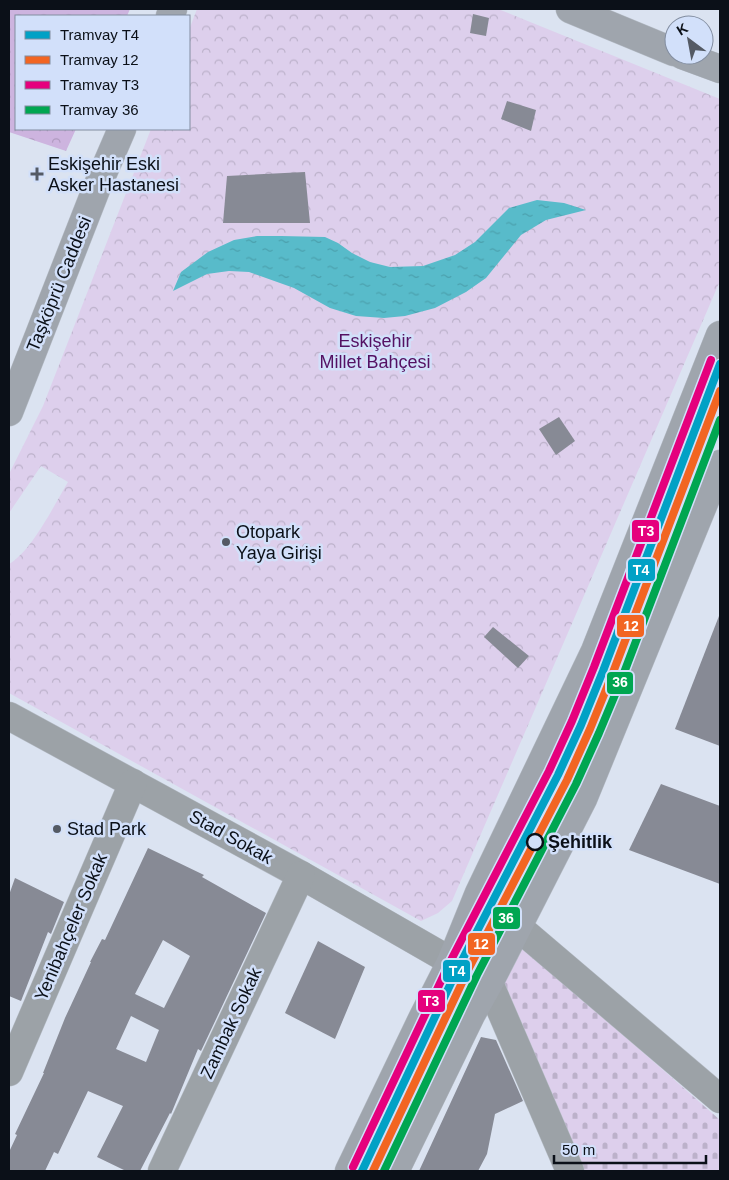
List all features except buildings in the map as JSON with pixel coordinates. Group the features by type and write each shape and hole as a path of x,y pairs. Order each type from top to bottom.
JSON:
{"main road":[{"path":"570,9 605,15 664,47"},
{"name":"Taşköprü Caddesi","path":"9,412 97,187 122,130"},
{"path":"349,1171 451,962 479,893 595,651 720,335"},
{"path":"394,1171 471,1015 583,799 720,464"}],"street":[{"name":"Stad Sokak","path":"9,716 300,875 489,983"},
{"name":"Yenibahçeler Sokak","path":"9,1072 133,783"},
{"name":"Zambak Sokak","path":"162,1171 300,875"},
{"path":"518,927 720,1099"},
{"path":"489,983 569,1171"}],"green space":[{"path":"9,9 130,9 127,15 15,15 15,130 76,130 66,151 9,132"},
{"name":"Eskişehir Millet Bahçesi","path":"197,9 498,9 720,99 720,281 452,901 438,913 421,921 9,693 9,564 18,558 34,538 68,482 41,466 9,513 9,474 43,406 151,130 190,130 190,27"},
{"path":"522,946 720,1120 720,1171 585,1171 502,988"}],"water":[{"path":"537,200 564,203 586,210 546,220 521,235 486,278 466,292 435,308 405,316 384,318 356,316 330,308 294,288 249,272 229,271 207,274 173,291 181,272 208,252 234,240 257,236 325,237 370,262 390,267 423,266 455,255 475,242 509,208"}],"tram line":[{"name":"T3","path":"353,1167 450,962 549,771 572,721 711,360"},
{"name":"T4","path":"362,1171 459,966 558,775 581,725 720,364"},
{"name":"12","path":"373,1171 468,970 567,780 590,729 720,391"},
{"name":"36","path":"384,1171 477,975 576,784 599,733 622,678 720,420"}],"place":[{"name":"Eskişehir Eski Asker Hastanesi","path":"37,174"},
{"name":"Otopark Yaya Girişi","path":"226,542"},
{"name":"Stad Park","path":"57,829"},
{"name":"Şehitlik","path":"535,842"}]}
